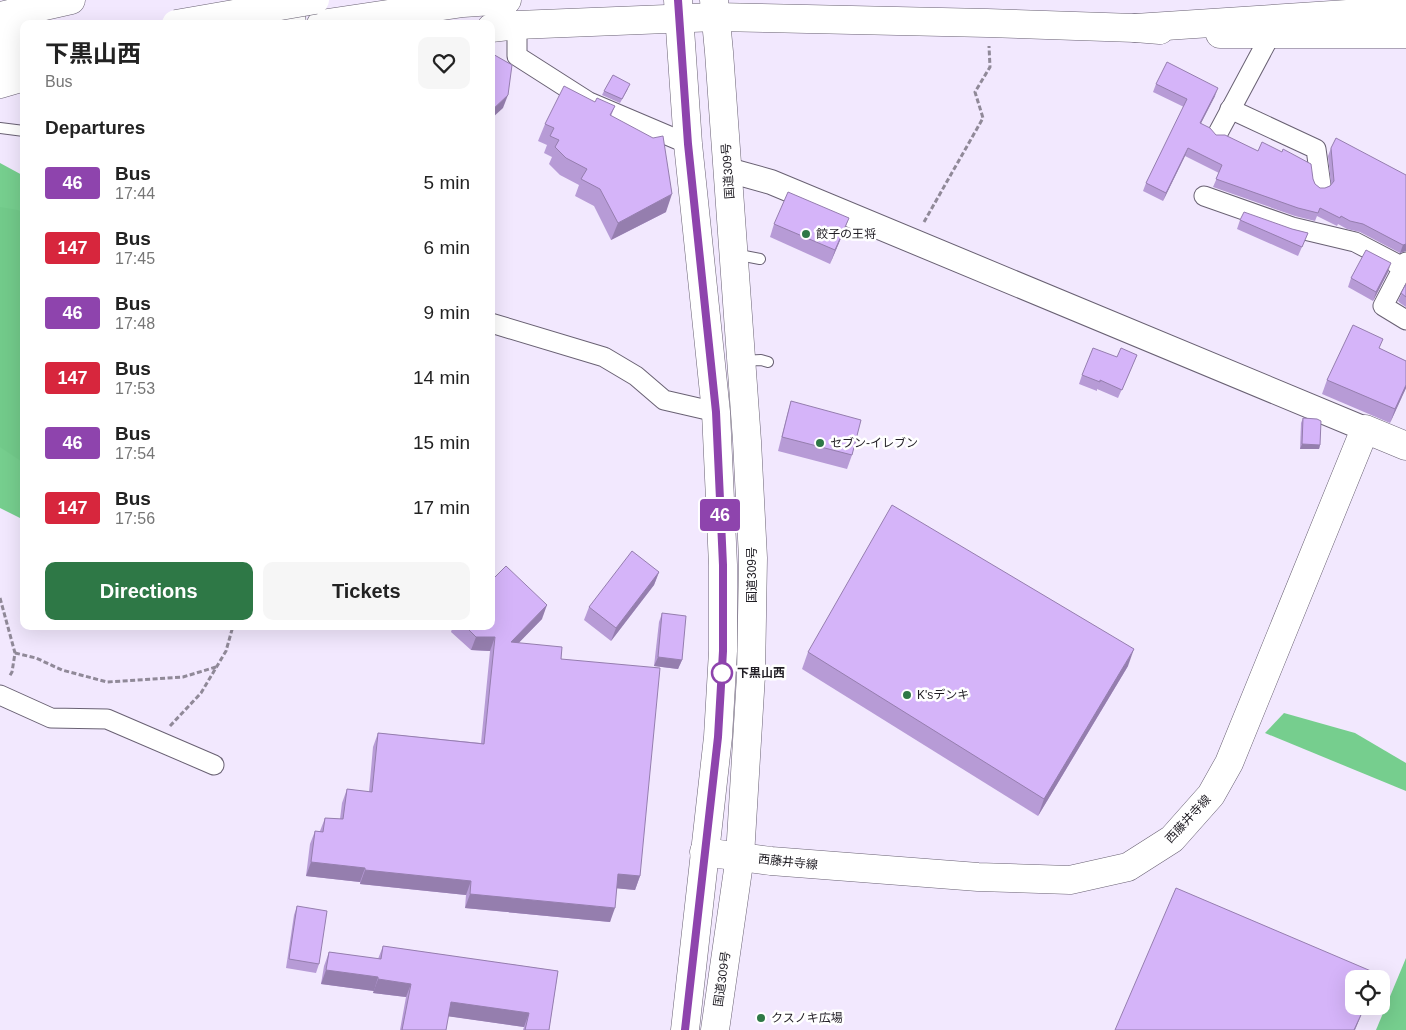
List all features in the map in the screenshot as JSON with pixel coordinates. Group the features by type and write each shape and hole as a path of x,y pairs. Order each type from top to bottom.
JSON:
{"main road":[{"path":"0,16 71,0"},
{"path":"289,0 292,20"},
{"path":"199,20 315,0"},
{"path":"348,20 463,3 507,0"},
{"path":"679,9 688,144 716,412 723,565 723,651 718,737 685,1030"},
{"path":"504,26 679,9 715,9 987,23 1135,28 1204,34 1406,34"},
{"name":"国道309号","path":"715,9 742,361 753,558 751,675 740,856 715,1030"},
{"path":"1135,28 1347,14 1406,14"},
{"path":"0,36 20,34"},
{"path":"0,59 20,53"},
{"path":"0,84 20,78"},
{"path":"1365,429 1404,441"},
{"name":"西藤井寺線","path":"704,852 781,862 978,878 1070,880 1128,867 1172,840 1211,795 1228,763 1365,429"}],"street":[{"path":"504,26 517,56 588,102 688,144"},
{"path":"1218,133 1271,34"},
{"path":"1230,109 1316,149 1321,184"},
{"path":"728,170 772,182 905,241 1365,429"},
{"path":"1204,196 1292,228 1355,242 1405,265 1383,306 1406,320"},
{"path":"495,324 604,357 636,376 664,400 716,412"},
{"path":"4,688 51,718 107,719 214,765"}],"lane":[{"path":"0,128 20,130"},
{"path":"733,254 760,259"},
{"path":"742,361 761,360 768,362"}],"path":[{"path":"905,241 984,118 976,92 990,67 987,23"},
{"path":"0,598 15,654 12,672 4,688"},
{"path":"156,740 201,693 226,651 233,630"},
{"path":"15,654 36,658 62,670 107,682 183,676 216,667"}],"shaded area":[{"path":"0,163 20,174 20,211 0,207"},
{"path":"0,205 20,209 20,478 0,470"},
{"path":"0,447 20,460 20,518 0,508"},
{"path":"1284,713 1355,733 1406,763 1406,791 1265,733"},
{"path":"1406,958 1406,1030 1376,1030 1382,1015 1390,1015 1390,996"}],"building":[{"path":"495,55 512,65 508,95 495,107"},
{"path":"1167,62 1218,88 1200,123 1210,128 1216,135 1225,135 1258,151 1262,142 1282,152 1283,149 1311,164 1313,179 1320,188 1330,186 1334,181 1331,148 1336,138 1406,175 1406,244 1403,245 1363,224 1350,221 1341,216 1340,218 1320,208 1318,213 1298,208 1216,179 1222,165 1188,148 1166,193 1146,183 1187,99 1156,84"},
{"path":"613,75 630,84 622,99 604,91"},
{"path":"564,86 595,102 597,98 615,106 610,115 653,138 663,136 672,194 618,223 600,189 581,179 587,169 566,158 555,147 559,140 550,136 554,128 545,124"},
{"path":"788,192 849,218 835,250 774,224"},
{"path":"1244,212 1308,233 1302,247 1240,220"},
{"path":"1366,250 1391,263 1376,292 1351,278"},
{"path":"1406,284 1406,297 1401,293"},
{"path":"1353,325 1383,339 1379,348 1406,361 1406,385 1395,409 1327,380"},
{"path":"1093,348 1117,357 1121,348 1137,355 1122,390 1100,380 1100,382 1082,375"},
{"path":"791,401 861,420 852,455 782,437"},
{"path":"1303,418 1321,421 1320,445 1302,444"},
{"path":"892,505 1134,649 1044,799 808,652"},
{"path":"632,551 659,572 616,628 589,607"},
{"path":"506,566 547,605 511,642 562,647 561,659 660,668 640,876 618,874 615,908 470,894 471,881 365,870 365,868 311,862 315,831 323,832 325,818 343,819 347,789 372,792 378,733 484,744 495,637 476,637 469,630 495,630 495,577"},
{"path":"662,613 686,616 682,660 658,657"},
{"path":"1176,888 1369,970 1345,970 1345,1015 1361,1015 1354,1030 1115,1030"},
{"path":"297,906 327,911 319,964 289,959"},
{"path":"383,946 558,971 549,1030 525,1030 529,1013 451,1002 446,1030 402,1030 411,984 378,979 378,977 326,970 329,952 381,959"}],"bus line":[{"name":"46","path":"678,0 688,144 716,412 723,565 723,651 718,737 685,1030"}],"place":[{"name":"餃子の王将","path":"806,234"},
{"name":"セブン-イレブン","path":"820,443"},
{"name":"下黒山西","path":"722,673"},
{"name":"K'sデンキ","path":"907,695"},
{"name":"クスノキ広場","path":"761,1018"}]}
